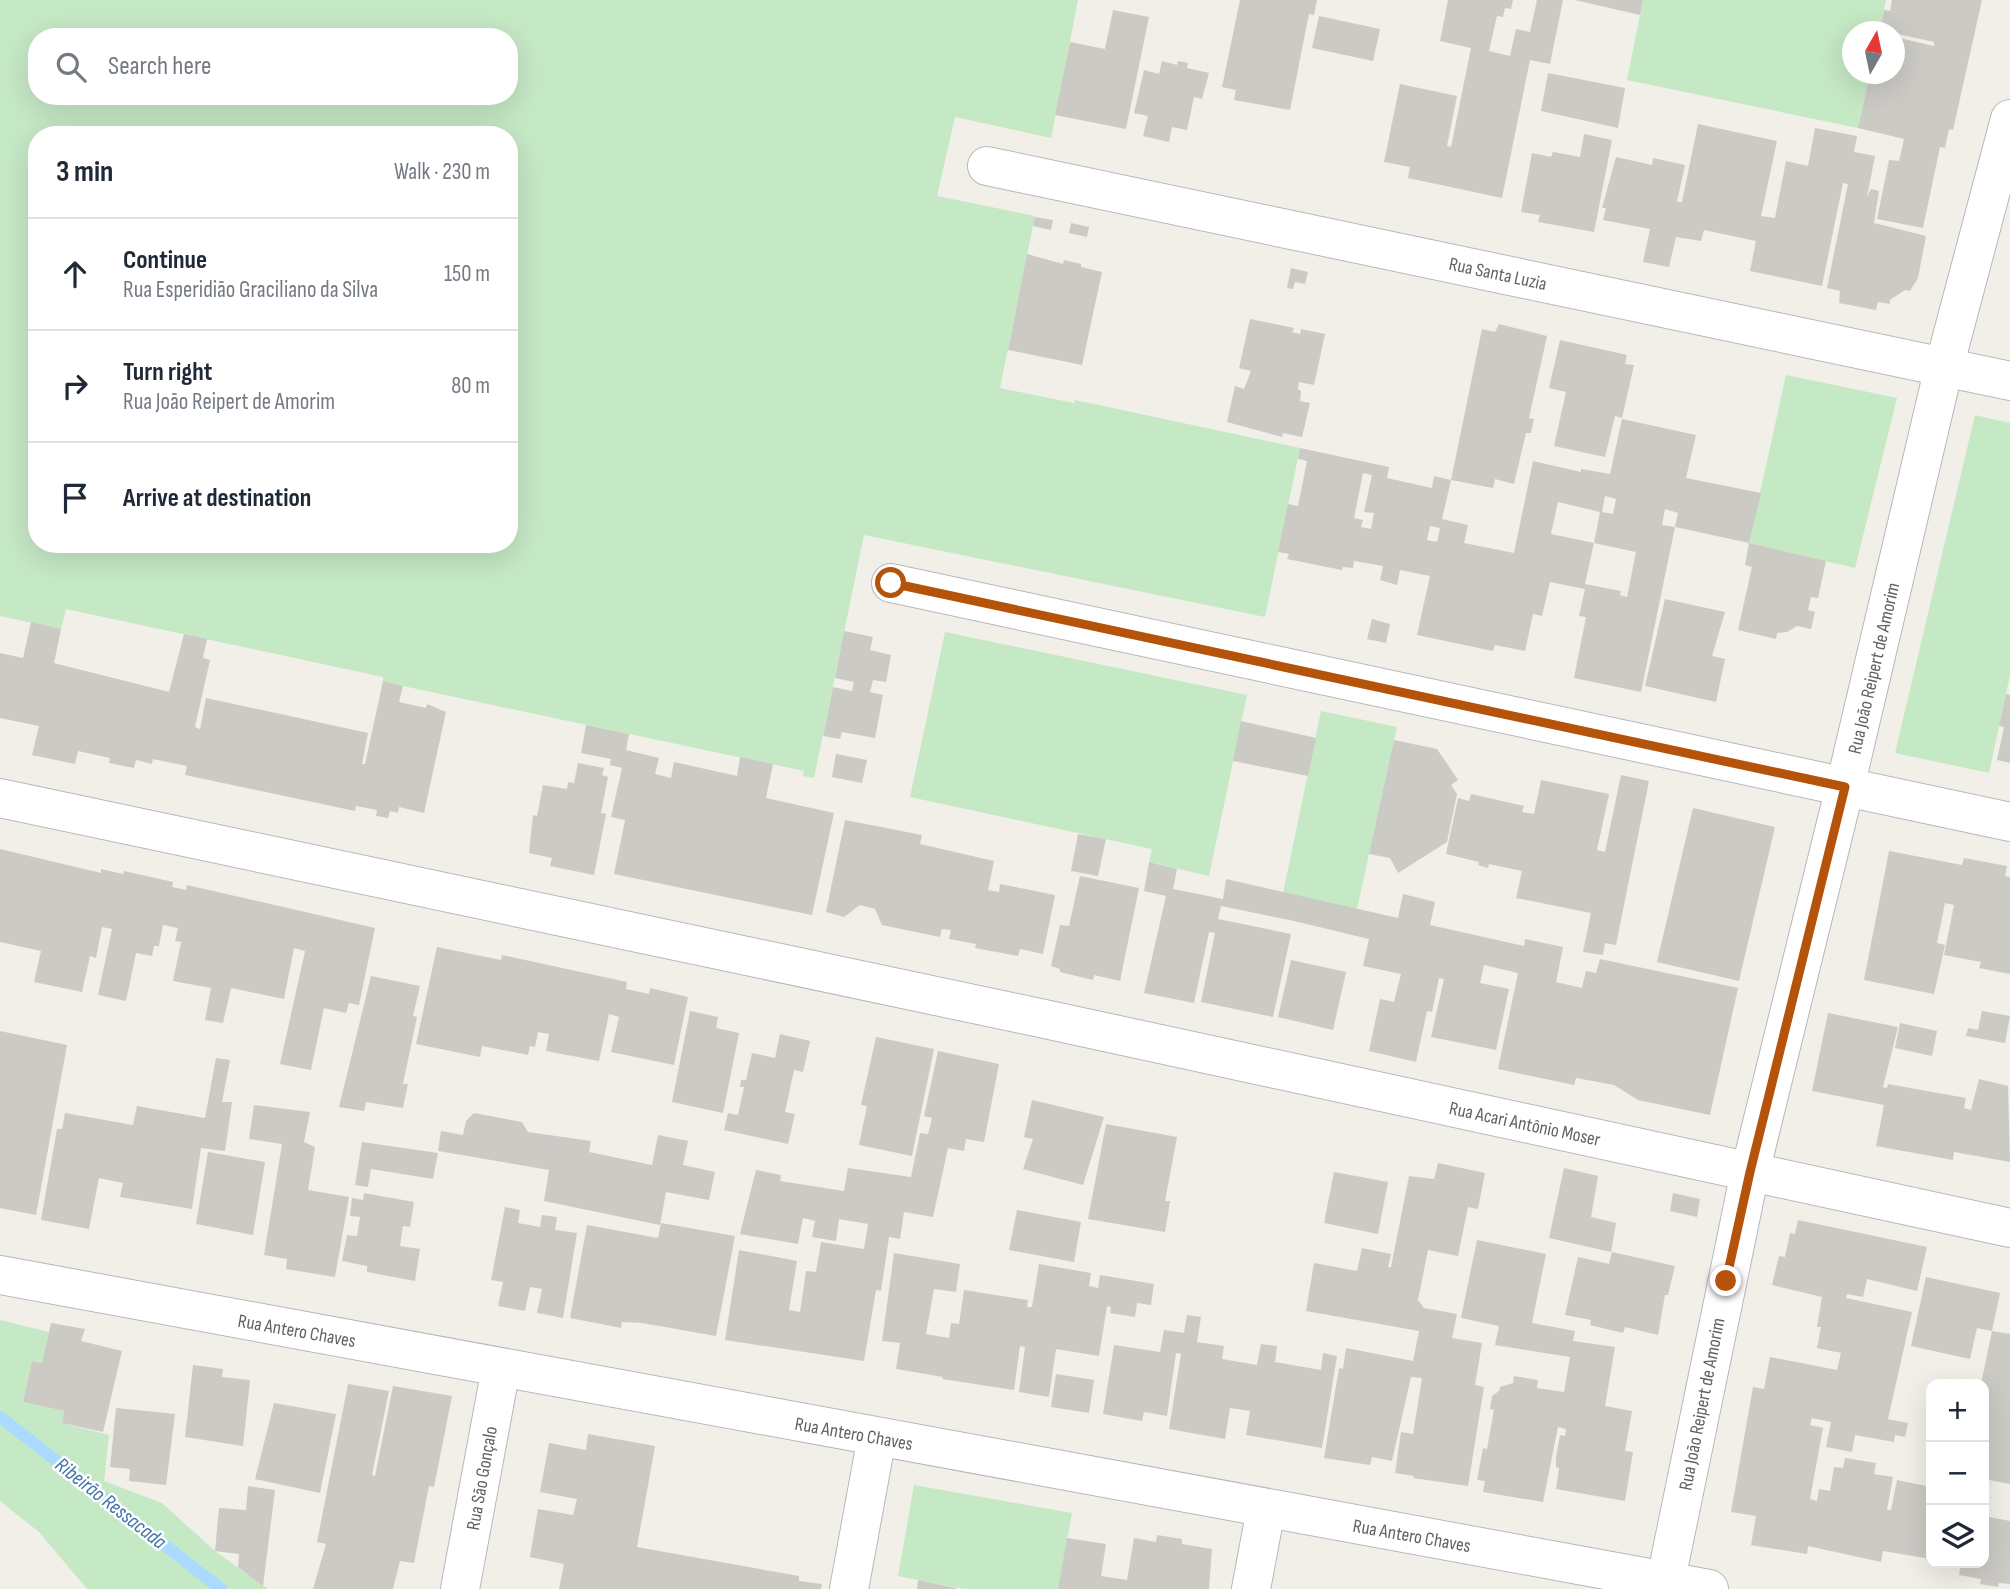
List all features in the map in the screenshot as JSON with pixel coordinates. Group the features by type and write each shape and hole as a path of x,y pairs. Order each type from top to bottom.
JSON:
{"street":[{"name":"Rua João Reipert de Amorim","path":"1664,1585 1750,1172 1845,787 1944,367 2010,119"},
{"name":"Rua Santa Luzia","path":"986,166 2010,381"},
{"path":"891,583 2010,822"},
{"name":"Rua Acari Antônio Moser","path":"0,798 1040,1018 2010,1228"},
{"name":"Rua Antero Chaves","path":"0,1275 1664,1585 1709,1589"},
{"name":"Rua São Gonçalo","path":"460,1589 501,1368"},
{"path":"849,1589 877,1437"},
{"path":"1251,1589 1266,1509"}],"green space":[{"path":"0,0 1078,0 1051,138 955,117 937,196 1035,216 1000,388 1074,403 1075,400 1300,448 1265,617 864,535 814,778 803,776 804,771 403,686 383,681 383,677 66,609 61,629 0,616"},
{"path":"1643,0 1886,0 1881,21 1842,21 1842,84 1868,84 1858,128 1627,80"},
{"path":"1786,375 1897,398 1855,568 1749,543"},
{"path":"1975,415 2010,423 2010,675 1989,773 1895,753"},
{"path":"945,632 1247,695 1209,876 1149,862 1152,849 910,797"},
{"path":"1321,711 1397,727 1357,909 1283,893"},
{"path":"0,1320 49,1332 42,1363 32,1361 23,1402 64,1411 62,1423 109,1435 104,1481 162,1503 215,1551 268,1589 87,1589 39,1532 0,1501"},
{"path":"914,1485 1072,1513 1058,1589 963,1589 898,1576"}],"building":[{"path":"1240,0 1317,0 1314,15 1309,14 1290,110 1234,100 1236,90 1222,87"},
{"path":"1448,0 1513,0 1511,9 1505,8 1503,17 1497,16 1489,51 1510,56 1516,29 1530,32 1537,0 1563,0 1550,64 1530,60 1502,198 1408,178 1410,167 1384,162 1400,84 1457,96 1447,146 1451,147 1471,48 1440,41"},
{"path":"1575,0 1643,0 1640,15"},
{"path":"1892,0 1982,0 1953,130 1949,129 1945,148 1940,147 1923,228 1877,219 1889,160 1899,161 1904,139 1858,128 1868,84 1905,84 1905,39 1934,46 1934,42 1905,36 1905,21 1882,21 1884,10 1890,11"},
{"path":"1113,10 1149,17 1126,129 1055,115 1070,42 1105,49"},
{"path":"1319,16 1380,29 1373,61 1312,48"},
{"path":"1162,61 1177,65 1178,61 1188,63 1187,68 1209,73 1202,99 1194,97 1187,130 1172,127 1169,142 1143,136 1148,116 1134,113 1144,70 1159,74"},
{"path":"1548,73 1625,88 1618,128 1541,111"},
{"path":"1698,124 1777,141 1761,216 1775,218 1786,161 1808,166 1815,128 1857,136 1854,152 1875,156 1867,197 1871,189 1879,191 1874,223 1926,236 1918,278 1910,291 1905,290 1890,300 1890,304 1878,302 1876,310 1839,303 1840,291 1827,288 1848,184 1843,183 1822,286 1750,271 1756,241 1704,230 1701,241 1676,237 1669,267 1643,262 1650,229 1603,220 1606,208 1602,208 1616,157 1652,165 1653,158 1685,165 1677,202 1682,202"},
{"path":"1584,134 1612,140 1594,232 1538,222 1540,215 1521,212 1532,153 1551,157 1553,152 1580,157"},
{"path":"1035,217 1053,220 1051,230 1033,226"},
{"path":"1071,223 1089,227 1087,237 1069,233"},
{"path":"1027,254 1063,264 1064,260 1081,264 1081,267 1102,272 1082,365 1008,350"},
{"path":"1291,268 1308,272 1305,284 1295,282 1293,289 1287,288"},
{"path":"1250,319 1294,328 1292,332 1300,334 1301,329 1325,334 1314,385 1299,382 1300,401 1310,403 1302,437 1283,433 1282,437 1227,422 1235,386 1244,389 1251,371 1239,368"},
{"path":"1499,324 1547,336 1529,418 1534,419 1531,433 1526,433 1514,484 1495,479 1493,488 1451,480 1482,329 1495,332"},
{"path":"1560,340 1627,355 1625,364 1634,365 1622,418 1615,416 1605,457 1554,446 1566,392 1549,388"},
{"path":"1622,419 1696,435 1686,478 1761,493 1749,543 1675,527 1641,692 1574,678 1586,617 1579,616 1585,589 1550,582 1542,616 1533,614 1525,651 1495,645 1493,651 1417,635 1430,576 1400,570 1397,585 1380,580 1383,566 1354,561 1353,568 1343,567 1342,570 1287,559 1289,554 1278,552 1288,504 1298,506 1307,461 1298,459 1300,448 1389,467 1387,478 1432,488 1434,476 1451,480 1442,519 1468,525 1464,543 1514,553 1533,461 1581,472 1581,469 1610,474","holes":["1363,473 1372,475 1364,512 1374,513 1371,529 1361,527 1363,520 1354,518","1605,496 1616,499 1613,514 1602,512","1558,502 1600,512 1594,543 1551,534","1665,509 1678,513 1675,527 1662,525","1430,526 1440,528 1437,542 1427,540","1594,543 1636,552 1627,597 1620,595 1621,591 1585,584"]},
{"path":"1749,543 1826,561 1818,598 1811,597 1808,610 1815,612 1811,629 1797,626 1787,632 1777,633 1776,639 1738,630 1752,567 1745,565"},
{"path":"1665,599 1725,612 1712,656 1725,659 1716,702 1645,686"},
{"path":"1372,619 1390,624 1386,643 1367,639"},
{"path":"31,622 61,629 54,663 169,692 184,634 207,639 203,658 210,660 195,727 200,729 206,698 368,733 362,764 365,764 383,681 403,686 399,702 426,708 427,704 446,712 424,813 399,807 398,813 390,811 388,818 376,816 377,810 356,806 355,811 185,775 187,766 153,759 152,764 136,760 134,768 109,763 110,758 78,751 75,764 32,755 39,726 0,718 0,653 23,658"},
{"path":"844,631 873,637 870,650 891,655 886,682 873,680 870,692 883,695 875,738 842,732 840,739 823,736 833,687 852,691 854,682 835,678"},
{"path":"2006,694 2010,695 2010,763 1997,760 2004,727 1999,726"},
{"path":"1241,721 1316,738 1308,776 1233,761"},
{"path":"586,725 629,734 626,750 659,758 655,774 671,778 674,762 737,776 740,757 773,764 766,798 834,813 812,915 614,874 625,820 611,817 622,768 610,765 611,759 581,753"},
{"path":"1394,740 1437,749 1458,780 1451,785 1457,794 1447,842 1398,873 1390,858 1369,854"},
{"path":"836,754 867,760 862,783 832,777"},
{"path":"578,763 604,768 602,775 608,777 601,813 606,814 594,875 550,866 552,858 529,853 533,815 537,816 543,785 567,789 568,782 574,783"},
{"path":"1621,775 1649,781 1616,945 1605,943 1603,955 1583,952 1591,913 1516,898 1522,871 1489,864 1488,868 1478,865 1479,862 1446,854 1458,798 1469,801 1471,794 1524,806 1522,812 1534,814 1541,780 1609,794 1597,850 1605,852"},
{"path":"1693,808 1775,827 1739,981 1657,962"},
{"path":"845,820 922,835 920,844 994,861 988,890 999,892 1000,884 1055,895 1043,954 1020,949 1018,956 975,948 976,944 949,939 951,930 942,929 940,937 882,925 875,909 860,905 844,917 826,912"},
{"path":"1078,834 1106,839 1098,876 1071,871"},
{"path":"0,849 101,873 101,869 123,874 124,871 173,882 172,887 186,890 187,885 375,928 359,1005 349,1003 346,1013 324,1008 311,1070 280,1064 305,951 294,948 284,999 231,988 223,1023 205,1020 211,988 173,981 181,942 175,941 178,928 163,925 159,946 154,946 152,956 136,953 126,1001 98,995 112,929 102,927 96,958 90,956 82,992 34,982 41,951 0,942"},
{"path":"1889,851 1962,865 1964,858 2007,866 2005,876 2010,877 2010,974 1979,968 1981,962 1944,955 1954,905 1945,903 1937,943 1945,945 1934,994 1864,980"},
{"path":"1149,862 1177,869 1173,889 1223,899 1226,879 1398,918 1403,894 1435,902 1430,925 1524,946 1525,939 1563,947 1556,982 1582,988 1586,971 1596,973 1600,959 1738,988 1710,1115 1638,1100 1614,1085 1576,1078 1574,1085 1498,1069 1518,973 1484,965 1480,983 1509,989 1496,1050 1431,1037 1444,979 1439,978 1432,1012 1427,1011 1416,1062 1369,1051 1380,999 1394,1002 1401,974 1363,966 1369,939 1294,921 1221,906 1218,919 1291,934 1273,1017 1201,1002 1215,933 1209,932 1194,1003 1144,993 1166,896 1144,891"},
{"path":"1080,876 1139,888 1120,981 1094,975 1093,980 1060,972 1060,969 1051,966 1060,925 1069,926"},
{"path":"437,947 501,960 502,955 627,982 626,989 649,994 650,988 688,997 674,1065 611,1052 619,1017 609,1014 599,1061 546,1051 549,1034 538,1032 535,1047 530,1046 528,1055 482,1046 480,1057 416,1044"},
{"path":"1291,960 1346,972 1333,1030 1278,1017"},
{"path":"371,976 420,986 413,1016 417,1017 403,1084 408,1084 403,1108 366,1102 364,1111 339,1107"},
{"path":"690,1011 718,1017 716,1028 739,1033 723,1113 672,1102"},
{"path":"1982,1011 2010,1016 2005,1043 1966,1036 1968,1028 1978,1030"},
{"path":"1828,1013 1898,1027 1883,1087 1887,1088 1888,1084 1966,1098 1964,1108 1971,1110 1979,1079 2008,1086 2010,1162 1954,1152 1953,1160 1876,1146 1884,1105 1812,1091"},
{"path":"1900,1023 1937,1031 1932,1056 1895,1048"},
{"path":"0,1031 67,1045 36,1215 0,1208"},
{"path":"780,1034 810,1041 803,1072 794,1070 785,1112 795,1114 788,1144 724,1130 728,1113 738,1115 744,1087 740,1087 741,1080 746,1080 752,1053 775,1058"},
{"path":"876,1037 934,1049 912,1156 859,1145 867,1106 861,1105"},
{"path":"938,1051 999,1064 984,1142 966,1139 964,1151 948,1148 933,1217 904,1212 900,1239 889,1237 881,1291 876,1290 864,1361 725,1340 739,1250 797,1261 789,1310 800,1312 806,1271 816,1272 821,1242 864,1249 868,1224 839,1219 836,1241 812,1237 815,1221 803,1218 798,1244 740,1234 756,1170 781,1175 780,1181 844,1191 848,1168 911,1177 920,1133 928,1134 932,1118 924,1116"},
{"path":"216,1058 230,1060 222,1102 232,1102 225,1151 201,1148 192,1209 120,1197 123,1183 99,1178 89,1229 41,1220 57,1129 62,1129 65,1113 133,1125 137,1106 205,1118"},
{"path":"1032,1100 1104,1117 1083,1185 1023,1169 1033,1139 1024,1137"},
{"path":"254,1105 310,1112 304,1142 315,1147 308,1190 349,1197 335,1277 286,1269 287,1259 264,1255 282,1144 249,1139"},
{"path":"474,1113 522,1122 528,1132 591,1141 589,1152 652,1165 658,1135 688,1141 683,1165 715,1172 709,1200 666,1192 660,1225 544,1201 549,1170 438,1151 441,1131 463,1135 466,1121"},
{"path":"1106,1124 1177,1137 1165,1201 1170,1201 1165,1232 1088,1219"},
{"path":"362,1142 438,1153 433,1179 371,1169 368,1187 355,1185"},
{"path":"208,1152 265,1162 253,1235 196,1224"},
{"path":"1438,1163 1485,1173 1478,1209 1468,1207 1458,1256 1428,1250 1418,1300 1424,1308 1457,1314 1452,1338 1482,1343 1475,1385 1484,1387 1468,1486 1395,1473 1401,1432 1413,1434 1422,1378 1411,1377 1392,1461 1372,1457 1370,1465 1324,1458 1339,1368 1343,1369 1346,1348 1413,1361 1419,1331 1306,1311 1314,1263 1357,1271 1362,1248 1391,1254 1388,1267 1391,1267 1409,1176 1434,1179"},
{"path":"1564,1168 1598,1176 1591,1217 1616,1223 1611,1252 1549,1238"},
{"path":"1334,1172 1388,1182 1378,1234 1324,1223"},
{"path":"364,1193 414,1202 410,1227 403,1226 400,1246 420,1249 415,1281 367,1272 367,1266 342,1261 347,1235 357,1236 360,1217 350,1216 352,1198 363,1200"},
{"path":"1673,1193 1700,1199 1697,1217 1670,1211"},
{"path":"505,1207 520,1210 518,1223 540,1227 542,1215 557,1217 555,1230 577,1233 563,1318 537,1313 542,1289 530,1287 525,1311 498,1306 503,1282 491,1280"},
{"path":"1017,1210 1081,1222 1074,1262 1009,1250"},
{"path":"1798,1220 1927,1247 1917,1291 1867,1279 1863,1297 1847,1294 1846,1298 1912,1312 1888,1419 1908,1423 1905,1437 1895,1435 1894,1442 1855,1435 1852,1452 1826,1447 1831,1422 1812,1418 1810,1425 1823,1428 1810,1499 1817,1501 1819,1489 1830,1491 1834,1467 1843,1468 1845,1458 1876,1463 1874,1474 1893,1477 1887,1510 1891,1510 1897,1480 1926,1486 1926,1558 1883,1551 1881,1562 1808,1546 1807,1554 1751,1545 1756,1516 1731,1512 1753,1387 1764,1389 1770,1357 1837,1370 1841,1353 1817,1348 1822,1297 1772,1285 1779,1256 1785,1257 1790,1233 1795,1234"},
{"path":"661,1223 735,1236 716,1336 642,1323 622,1322 621,1328 570,1318 587,1225 658,1238"},
{"path":"1477,1240 1546,1254 1532,1323 1575,1331 1573,1341 1615,1347 1605,1406 1632,1411 1625,1451 1633,1452 1625,1501 1556,1489 1559,1468 1556,1467 1556,1457 1560,1435 1565,1436 1566,1429 1558,1427 1543,1502 1483,1492 1485,1481 1477,1480 1483,1448 1487,1449 1494,1410 1490,1409 1492,1396 1500,1387 1513,1383 1514,1376 1538,1380 1537,1388 1564,1392 1570,1357 1495,1345 1499,1326 1461,1318"},
{"path":"1612,1252 1675,1266 1668,1295 1665,1295 1658,1335 1625,1327 1623,1333 1590,1325 1591,1320 1565,1315 1578,1257 1609,1264"},
{"path":"894,1253 960,1264 956,1292 934,1289 926,1334 949,1338 951,1323 959,1324 964,1290 1028,1300 1027,1307 1032,1307 1039,1264 1091,1273 1089,1286 1098,1288 1100,1275 1154,1284 1151,1305 1137,1303 1135,1317 1110,1313 1111,1307 1107,1306 1099,1356 1056,1349 1049,1397 1019,1392 1025,1347 1020,1346 1014,1390 942,1379 943,1377 896,1369 900,1343 882,1341"},
{"path":"1926,1277 2000,1293 1992,1331 1977,1328 1970,1359 1911,1346"},
{"path":"1187,1315 1201,1317 1197,1342 1224,1346 1222,1359 1257,1365 1261,1344 1277,1346 1275,1362 1321,1370 1323,1353 1337,1356 1322,1448 1246,1435 1250,1411 1230,1408 1225,1439 1169,1429 1181,1354 1176,1353 1167,1416 1144,1412 1142,1421 1103,1414 1114,1345 1160,1352 1164,1330 1184,1333"},
{"path":"51,1323 85,1329 81,1341 122,1351 103,1432 62,1423 64,1411 23,1402 32,1361 42,1363"},
{"path":"1992,1331 2010,1334 2010,1484 1989,1480 1989,1379 1982,1379"},
{"path":"193,1365 223,1369 222,1377 250,1380 243,1446 185,1437"},
{"path":"1056,1374 1094,1380 1089,1413 1051,1407"},
{"path":"348,1384 389,1391 372,1475 375,1476 393,1386 452,1396 434,1487 429,1486 414,1563 400,1561 393,1589 313,1589 326,1544 317,1542"},
{"path":"274,1403 336,1414 320,1493 255,1479"},
{"path":"116,1408 175,1414 166,1485 129,1481 130,1469 110,1467"},
{"path":"588,1434 655,1446 637,1547 799,1576 799,1581 822,1584 821,1589 559,1589 564,1564 530,1557 538,1509 573,1515 577,1499 540,1492 549,1443 586,1450"},
{"path":"248,1486 275,1490 263,1586 238,1567 239,1554 215,1551 219,1508 246,1510"},
{"path":"1989,1517 2010,1521 2010,1584 1999,1583 1998,1587 1980,1584 1981,1579 1959,1575 1960,1568 1989,1568"},
{"path":"1157,1535 1182,1539 1182,1544 1212,1549 1209,1589 1058,1589 1067,1538 1106,1544 1101,1576 1127,1580 1134,1538 1156,1542"},
{"path":"918,1580 956,1588 956,1589 917,1589"}],"waterway":[{"name":"Ribeirão Ressacada","path":"0,1417 221,1589"}],"route":[{"path":"891,583 1845,787 1750,1172 1726,1281"}]}
